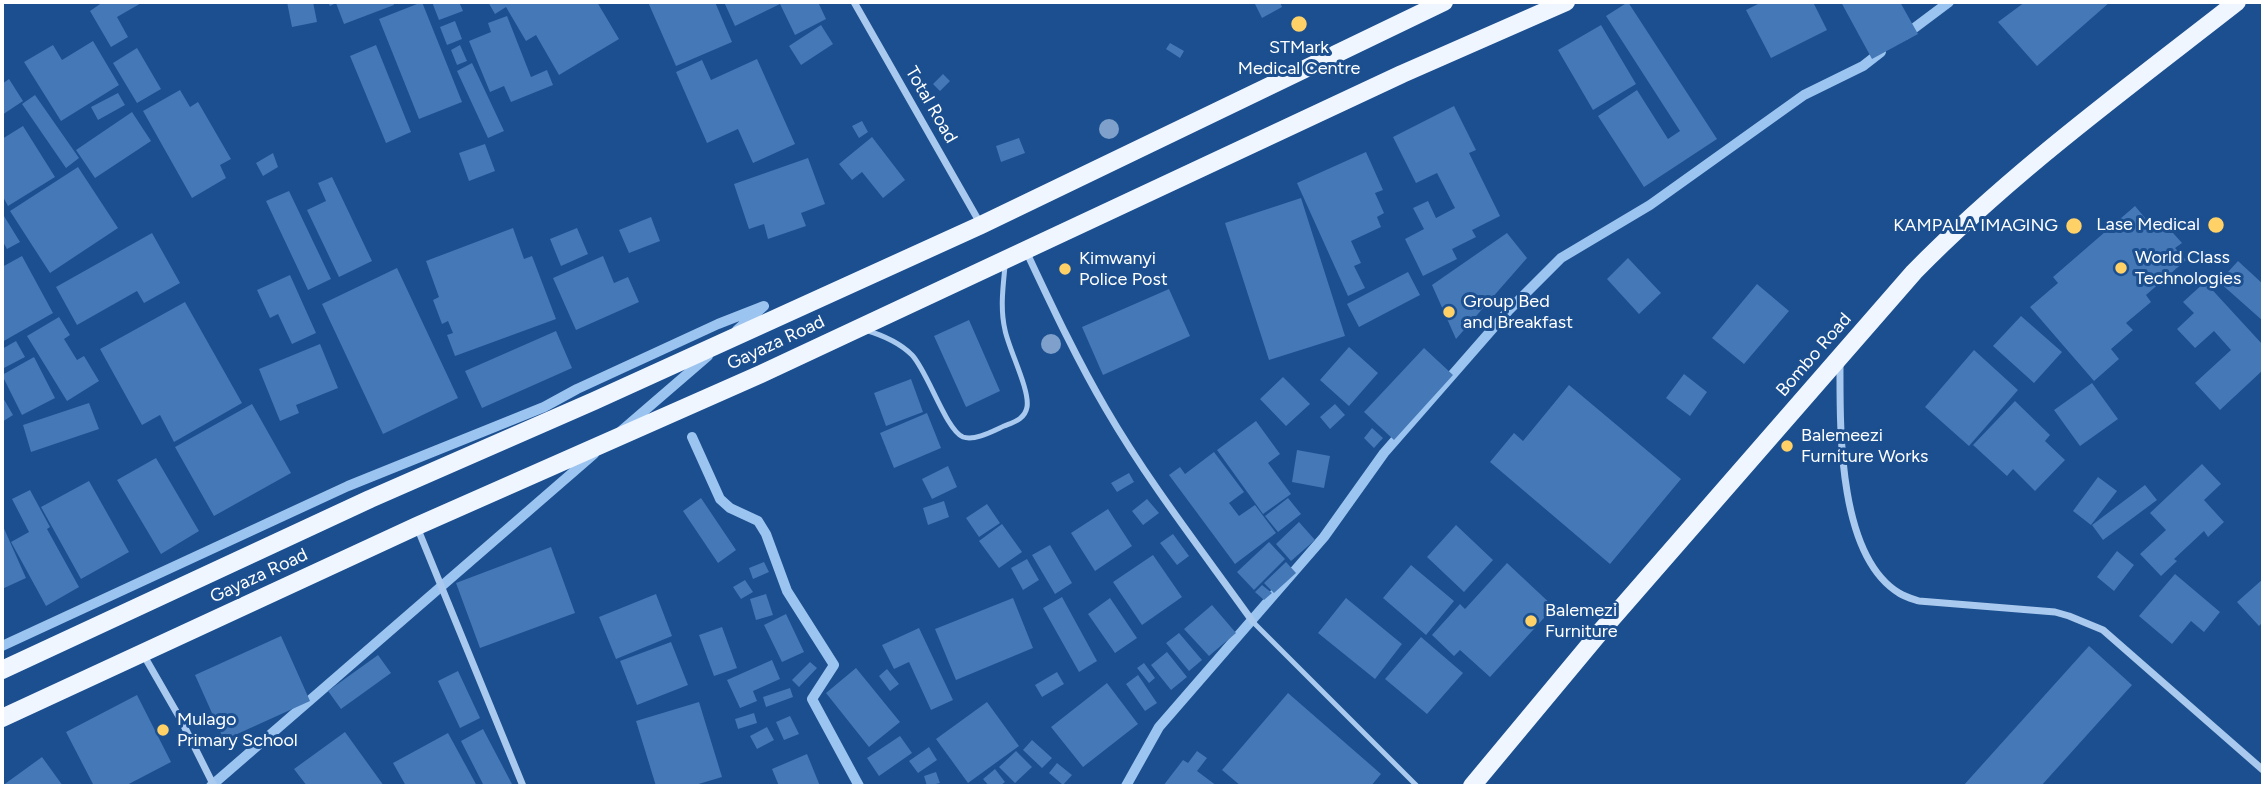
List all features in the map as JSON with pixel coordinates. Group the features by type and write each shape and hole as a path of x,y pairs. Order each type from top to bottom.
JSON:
{"main road":[{"name":"Gayaza Road","path":"2,670 370,499 606,396 981,225 1444,2"},
{"name":"Gayaza Road","path":"2,718 417,526 859,328 1402,74 1566,2"},
{"name":"Bombo Road","path":"1472,786 1601,631 1914,272 1954,231 2042,157 2237,2"}],"street":[{"name":"Total Road","path":"854,2 981,225"},
{"path":"1026,250 1073,350 1107,411 1143,469 1252,622"},
{"path":"1840,357 1842,468 1858,535 1870,561 1884,581 1899,593 1919,601 2055,612 2103,630 2263,770"},
{"path":"417,526 523,786"},
{"path":"143,653 215,786"}],"lane":[{"path":"859,328 881,335 910,353 930,383 952,426 961,436 971,438 1021,419 1027,410 1028,397 1011,352 1002,316 1005,260"},
{"path":"1252,622 1417,786"}],"building":[{"path":"103,2 143,2 117,17 128,37 111,47 90,11"},
{"path":"287,2 313,2 317,22 292,27"},
{"path":"328,2 393,2 394,5 344,24 336,3 330,6"},
{"path":"422,2 462,102 419,119 379,19"},
{"path":"432,2 459,2 463,11 439,20"},
{"path":"488,2 597,2 619,39 559,75 536,35 526,41 506,7 495,14"},
{"path":"648,2 715,2 732,42 676,66"},
{"path":"724,2 818,2 826,19 795,35 780,4 735,26"},
{"path":"1254,2 1280,2 1282,7 1262,18"},
{"path":"1628,2 1717,139 1644,187 1598,116 1637,90 1668,139 1680,131 1606,16"},
{"path":"1762,2 1813,2 1827,30 1771,58 1746,10"},
{"path":"1841,2 1900,2 1918,34 1872,59"},
{"path":"2025,2 2110,2 2037,66 1998,22"},
{"path":"507,16 531,77 547,70 553,85 511,102 504,86 490,92 469,41 491,32 488,23"},
{"path":"455,21 462,39 447,45 440,27"},
{"path":"821,25 833,44 801,65 789,46"},
{"path":"1601,25 1636,84 1593,110 1558,50"},
{"path":"93,41 119,85 61,121 24,62 53,45 62,60"},
{"path":"1170,43 1184,51 1180,58 1166,49"},
{"path":"376,45 411,132 386,143 350,56"},
{"path":"460,45 467,61 457,65 451,50"},
{"path":"137,48 161,89 137,103 113,63"},
{"path":"757,59 795,144 753,163 738,129 707,143 676,72 702,60 711,80"},
{"path":"472,63 504,131 488,138 457,71"},
{"path":"943,74 950,81 940,91 933,84"},
{"path":"9,79 23,101 2,115 2,84"},
{"path":"180,90 190,107 198,102 231,159 220,165 226,178 192,198 143,111"},
{"path":"118,93 125,105 98,120 91,107"},
{"path":"35,95 79,158 66,168 22,104"},
{"path":"1454,106 1476,150 1469,153 1500,216 1472,230 1476,237 1452,249 1457,259 1423,276 1405,239 1424,229 1413,208 1428,201 1436,218 1455,208 1437,173 1416,183 1393,137"},
{"path":"132,112 151,141 95,178 76,150"},
{"path":"862,121 868,132 859,138 852,126"},
{"path":"23,126 55,177 8,206 2,195 2,139"},
{"path":"872,137 905,180 883,198 862,172 852,180 839,164"},
{"path":"1019,138 1025,153 1001,162 996,146"},
{"path":"485,144 495,171 469,181 459,153"},
{"path":"1366,152 1383,190 1375,193 1384,213 1377,217 1381,227 1351,241 1361,263 1354,266 1365,288 1348,296 1297,183"},
{"path":"273,153 278,167 263,176 256,163"},
{"path":"808,158 825,204 801,213 806,226 768,239 764,224 749,229 734,184"},
{"path":"78,167 118,228 50,273 10,211"},
{"path":"332,177 372,261 339,277 307,210 326,201 318,183"},
{"path":"289,191 331,279 308,290 266,201"},
{"path":"1301,198 1345,336 1269,360 1225,223"},
{"path":"2135,206 2156,231 2165,224 2182,243 2175,248 2186,260 2146,295 2151,302 2126,323 2133,330 2111,349 2119,359 2094,381 2030,307 2058,283 2053,277"},
{"path":"4,216 20,242 7,249 2,240"},
{"path":"651,217 660,241 629,253 619,230"},
{"path":"513,228 524,259 532,256 556,319 455,356 447,335 453,333 448,321 442,324 433,300 439,297 426,261"},
{"path":"577,228 588,254 561,266 550,239"},
{"path":"152,233 180,283 144,303 137,291 77,325 56,287"},
{"path":"1507,233 1527,258 1456,339 1432,285"},
{"path":"22,256 53,313 2,342 2,267"},
{"path":"603,256 614,283 628,277 639,302 576,330 553,278"},
{"path":"1628,258 1661,293 1639,314 1607,279"},
{"path":"2238,261 2263,284 2263,321 2219,282"},
{"path":"397,268 458,398 383,434 322,304"},
{"path":"1408,272 1420,295 1359,327 1347,304"},
{"path":"290,275 316,333 292,344 278,314 270,318 257,290"},
{"path":"2205,282 2263,345 2263,370 2220,410 2195,383 2231,350 2214,331 2195,348 2177,329 2194,313 2183,302"},
{"path":"1757,284 1789,311 1744,364 1712,338"},
{"path":"1169,289 1190,336 1103,375 1082,327"},
{"path":"185,302 242,403 174,442 160,415 142,425 100,349"},
{"path":"2021,316 2062,352 2034,383 1993,346"},
{"path":"59,317 70,335 64,339 77,360 84,356 99,381 67,401 27,336"},
{"path":"969,320 1000,391 966,407 934,336"},
{"path":"556,331 572,368 482,408 465,371"},
{"path":"16,341 25,357 2,369 2,349"},
{"path":"320,344 338,388 296,405 299,413 280,421 259,369"},
{"path":"1349,347 1378,373 1349,406 1320,380"},
{"path":"1424,348 1453,375 1394,440 1364,412"},
{"path":"1974,350 2018,390 1969,446 1925,407"},
{"path":"34,357 55,398 22,415 2,375"},
{"path":"1684,374 1707,392 1690,416 1666,398"},
{"path":"1283,377 1310,404 1286,426 1260,399"},
{"path":"911,379 923,412 886,426 874,393"},
{"path":"2092,383 2118,419 2080,446 2054,410"},
{"path":"1569,385 1681,479 1610,564 1490,462 1514,433 1523,441"},
{"path":"2,396 13,415 2,422"},
{"path":"2015,401 2050,435 2045,441 2065,460 2035,491 2013,469 2007,476 1973,445"},
{"path":"89,403 99,429 31,452 23,425"},
{"path":"252,404 291,473 214,516 175,447"},
{"path":"1335,404 1345,415 1330,429 1320,417"},
{"path":"927,413 941,448 894,468 880,433"},
{"path":"1256,421 1280,454 1268,463 1291,494 1263,514 1217,450"},
{"path":"1372,428 1383,438 1374,448 1364,438"},
{"path":"1297,450 1330,456 1324,488 1292,482"},
{"path":"1214,452 1244,492 1229,503 1239,516 1255,505 1276,533 1235,564 1169,475 1180,467 1185,474"},
{"path":"156,458 199,531 161,554 117,480"},
{"path":"2202,464 2221,484 2204,500 2224,522 2208,537 2204,531 2174,559 2177,561 2161,576 2140,554 2166,530 2150,513"},
{"path":"948,466 957,487 932,499 922,479"},
{"path":"1129,473 1134,482 1117,492 1111,483"},
{"path":"2098,477 2117,491 2091,525 2073,511"},
{"path":"89,481 129,552 81,579 41,507"},
{"path":"2145,485 2157,500 2103,540 2092,525"},
{"path":"30,490 50,527 47,529 79,587 46,606 11,542 29,532 12,499"},
{"path":"701,498 736,550 718,563 683,511"},
{"path":"1288,498 1301,514 1278,532 1265,516"},
{"path":"1147,499 1159,513 1143,525 1132,511"},
{"path":"944,501 949,517 928,525 923,508"},
{"path":"987,504 1000,523 979,537 966,518"},
{"path":"1108,509 1132,546 1095,571 1071,533"},
{"path":"1299,522 1315,540 1291,561 1276,544"},
{"path":"2,524 26,578 2,589"},
{"path":"1002,524 1022,552 999,568 979,541"},
{"path":"1456,525 1493,560 1464,592 1427,557"},
{"path":"1173,534 1189,556 1177,565 1160,543"},
{"path":"1269,542 1285,559 1254,590 1237,572"},
{"path":"1050,545 1072,583 1055,594 1032,555"},
{"path":"551,547 575,613 480,648 456,583"},
{"path":"2117,551 2134,565 2114,591 2097,577"},
{"path":"1153,555 1182,597 1142,625 1113,582"},
{"path":"1027,559 1039,580 1023,590 1011,568"},
{"path":"764,562 769,572 753,579 749,568"},
{"path":"1286,562 1296,573 1274,593 1264,583"},
{"path":"1507,563 1554,607 1490,677 1460,650 1454,656 1432,635 1460,604 1465,609"},
{"path":"1411,565 1454,601 1426,635 1383,598"},
{"path":"2175,574 2220,612 2204,632 2191,621 2172,644 2139,616"},
{"path":"2263,579 2263,622 2259,626 2237,602"},
{"path":"745,580 753,592 741,599 733,587"},
{"path":"1262,585 1272,593 1264,600 1255,592"},
{"path":"656,594 672,636 616,659 599,617"},
{"path":"766,594 773,615 756,620 750,599"},
{"path":"1062,597 1097,661 1079,672 1043,608"},
{"path":"1013,598 1033,648 956,680 935,629"},
{"path":"1110,598 1137,638 1115,653 1088,614"},
{"path":"1346,598 1402,644 1375,679 1318,633"},
{"path":"1212,605 1236,633 1209,656 1184,629"},
{"path":"786,614 804,652 782,662 764,625"},
{"path":"722,627 737,668 714,676 699,635"},
{"path":"919,628 953,700 931,710 909,662 894,669 882,645"},
{"path":"1179,633 1202,660 1189,671 1166,643"},
{"path":"281,636 310,701 224,740 195,675"},
{"path":"1421,637 1463,673 1427,714 1385,679"},
{"path":"671,642 688,685 637,705 620,661"},
{"path":"2089,646 2132,685 2041,786 1963,786"},
{"path":"1167,652 1187,677 1171,690 1151,665"},
{"path":"378,655 391,673 341,709 328,691"},
{"path":"772,660 780,679 753,691 757,701 740,708 727,680"},
{"path":"810,662 817,668 799,687 792,680"},
{"path":"1144,663 1155,678 1149,683 1137,668"},
{"path":"856,668 900,722 869,747 826,693"},
{"path":"887,669 899,684 890,691 879,676"},
{"path":"458,671 480,718 460,728 438,681"},
{"path":"1057,672 1064,684 1042,697 1035,685"},
{"path":"1138,675 1157,703 1145,711 1126,684"},
{"path":"1107,683 1138,724 1083,767 1051,727"},
{"path":"790,688 793,697 766,707 763,697"},
{"path":"1288,693 1381,774 1371,786 1241,786 1222,770"},
{"path":"137,695 171,762 125,786 94,786 66,732"},
{"path":"699,702 722,777 692,786 656,786 636,721"},
{"path":"987,702 1019,746 968,783 936,739"},
{"path":"754,713 757,723 738,729 735,719"},
{"path":"790,716 799,734 784,740 776,722"},
{"path":"767,727 774,740 757,749 750,736"},
{"path":"483,729 513,786 484,786 461,741"},
{"path":"345,732 384,786 307,786 294,769"},
{"path":"448,733 477,786 406,786 393,763"},
{"path":"900,736 912,753 879,776 867,758"},
{"path":"1032,740 1052,758 1042,768 1023,750"},
{"path":"929,747 937,760 918,773 909,761"},
{"path":"1016,751 1032,767 1015,783 999,767"},
{"path":"1197,751 1207,758 1197,771 1217,786 1163,786 1183,760 1188,763"},
{"path":"807,754 820,786 779,786 772,769"},
{"path":"42,757 63,786 2,786"},
{"path":"1057,763 1072,775 1063,785 1049,773"},
{"path":"995,769 1005,782 1000,786 989,786 983,779"},
{"path":"936,772 940,783 927,786 924,776"}],"waterway":[{"path":"1905,35 1949,2"},
{"path":"1126,786 1159,727 1324,537 1384,453 1509,310 1561,258 1650,205 1804,95 1863,66 1881,52"},
{"path":"2,646 348,486 544,407 718,324 764,306 737,330"},
{"path":"621,431 708,356"},
{"path":"692,437 720,499 730,508 758,521 766,534 787,591 834,665 812,699 859,786"},
{"path":"211,786 594,454"}],"place":[{"name":"STMark Medical Centre","path":"1299,24"},
{"name":"Lase Medical","path":"2216,225"},
{"name":"KAMPALA IMAGING","path":"2074,226"},
{"name":"World Class Technologies","path":"2121,268"},
{"name":"Kimwanyi Police Post","path":"1065,269"},
{"name":"Group Bed and Breakfast","path":"1449,312"},
{"name":"Balemeezi Furniture Works","path":"1787,446"},
{"name":"Balemezi Furniture","path":"1531,621"},
{"name":"Mulago Primary School","path":"163,730"}]}
